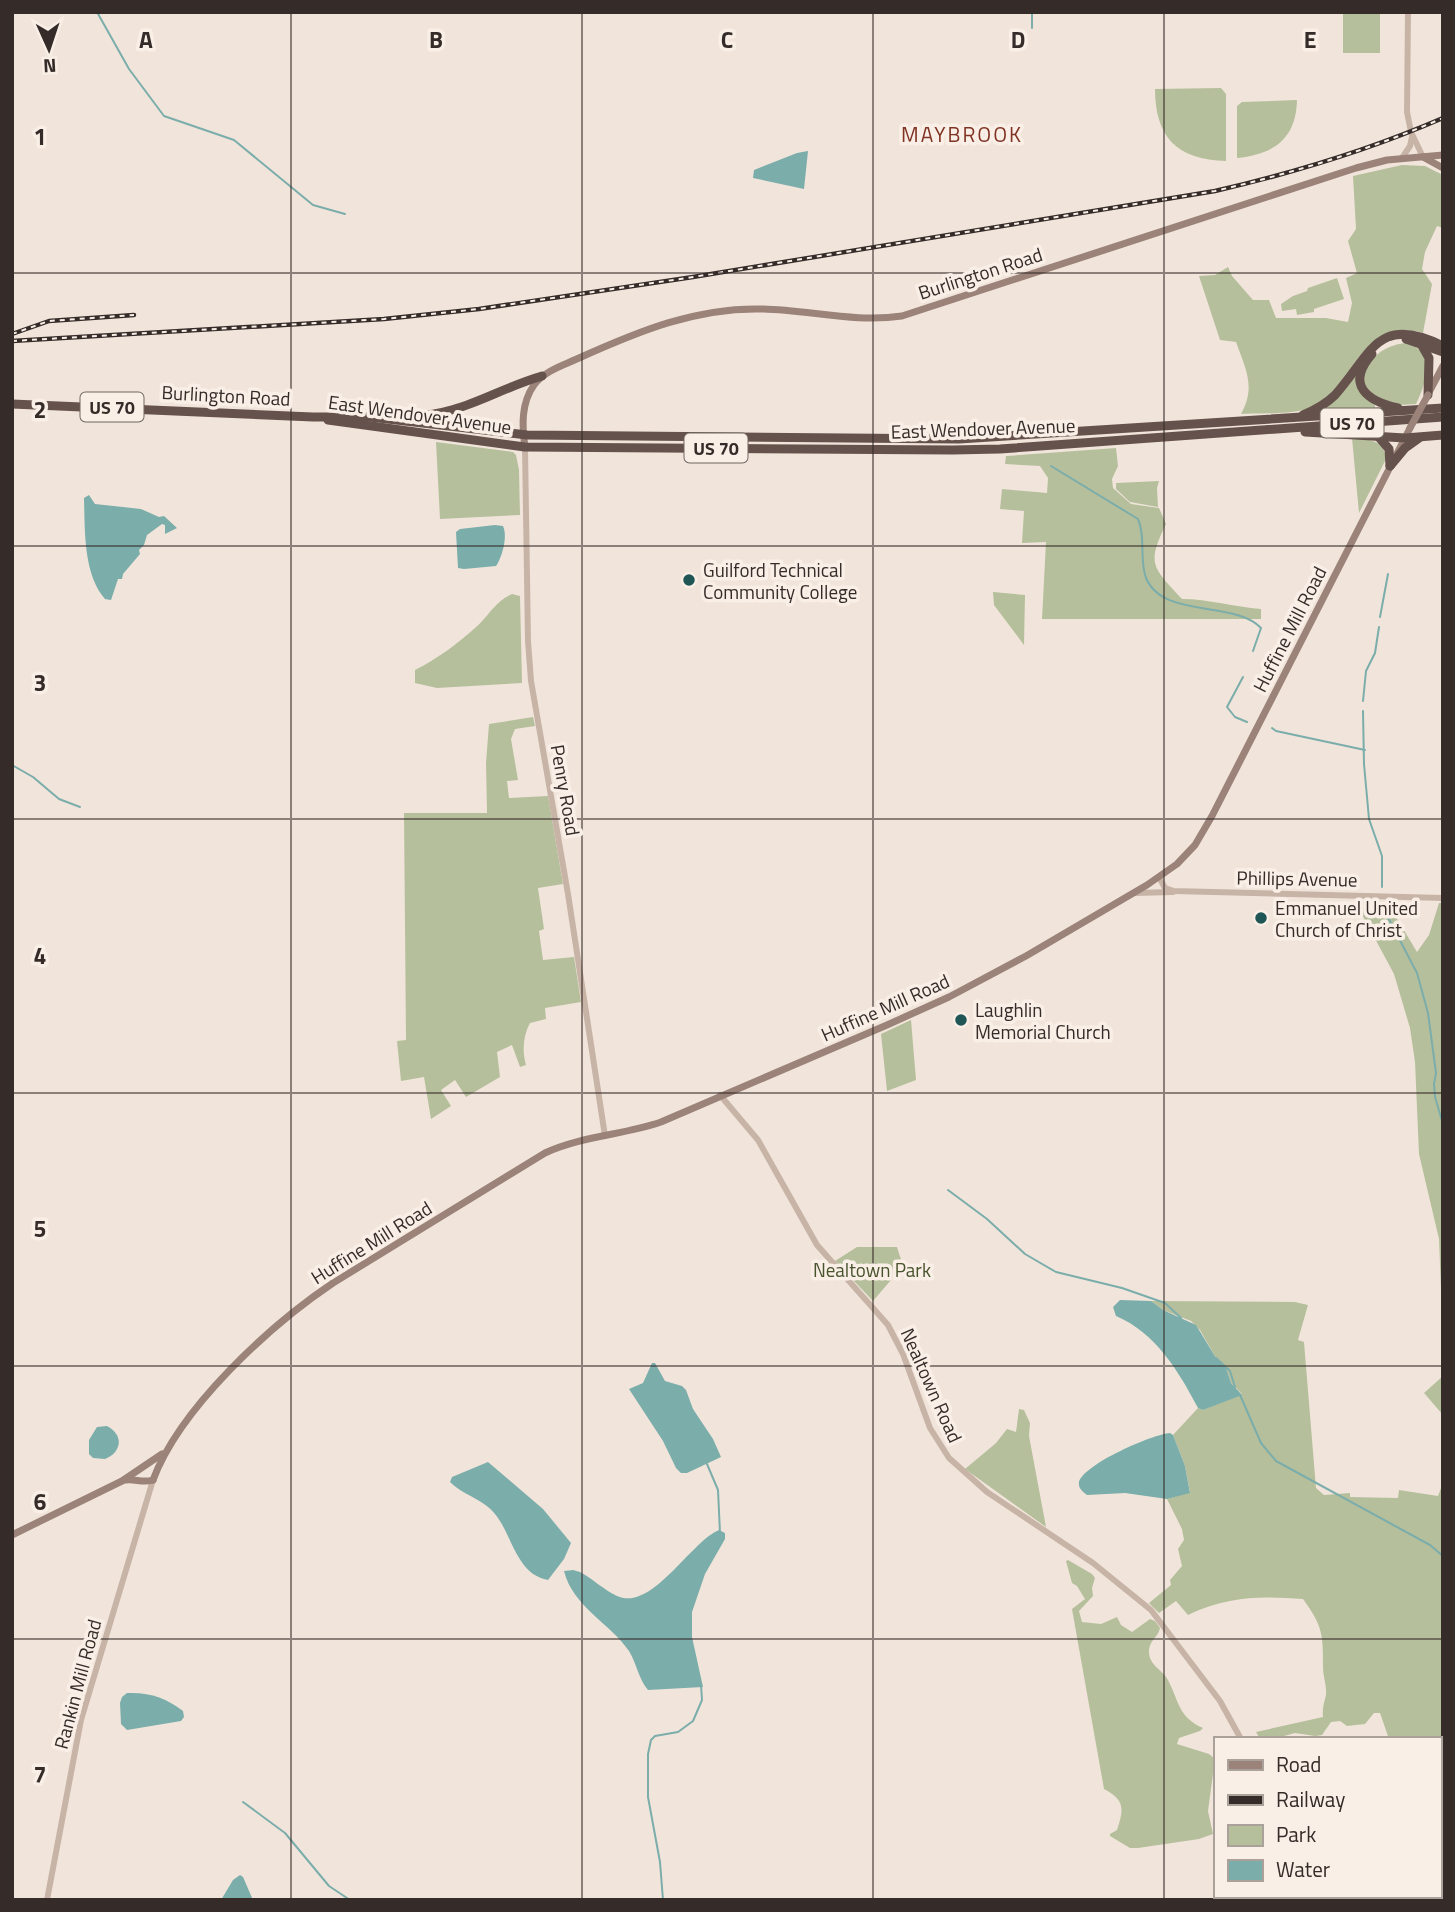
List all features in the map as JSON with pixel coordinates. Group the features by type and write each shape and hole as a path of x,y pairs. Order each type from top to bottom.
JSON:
{"highway":[{"path":"1298,418 1336,394 1369,350 1382,340 1411,334 1441,344"},
{"path":"1410,410 1377,403 1371,399 1361,386 1361,373 1367,360 1387,343 1402,339 1443,352"},
{"path":"1420,343 1429,358 1428,395"},
{"path":"370,417 412,417 452,411 542,376"},
{"name":"Burlington Road","path":"12,404 313,417"},
{"name":"East Wendover Avenue","path":"313,417 370,417 525,435 967,439 1443,408"},
{"name":"East Wendover Avenue","path":"313,417 525,447 679,449 1000,449 1443,417"},
{"path":"1262,430 1405,438 1443,435"},
{"path":"617,447 632,443 671,442 682,436"},
{"path":"1377,436 1389,449 1390,466"},
{"path":"679,449 687,443 751,442 768,437"},
{"path":"1390,466 1405,448 1420,437"}],"main road":[{"name":"Burlington Road","path":"525,447 525,402 542,376 664,323 707,313 764,309 871,319 911,314 1356,167 1443,155"},
{"path":"1423,157 1443,168"},
{"name":"Huffine Mill Road","path":"153,1480 166,1450 189,1416 223,1378 272,1332 331,1284 545,1153 573,1142 634,1131 661,1122 949,998 1026,956 1177,864 1195,845 1212,816 1443,366"},
{"name":"Burlington Road","path":"525,435 532,397 542,380 556,369"},
{"path":"12,1535 122,1481 166,1450"},
{"path":"131,1476 145,1474 153,1480"},
{"path":"122,1481 153,1480"}],"street":[{"path":"1408,12 1407,112 1412,136 1423,157"},
{"path":"1406,158 1412,136"},
{"name":"Penry Road","path":"525,447 531,681 567,884 605,1136"},
{"path":"1159,877 1165,888 1174,891"},
{"name":"Phillips Avenue","path":"1134,892 1443,898"},
{"name":"Nealtown Road","path":"720,1095 758,1140 817,1245 888,1325 903,1354 930,1428 949,1458 987,1492 1093,1563 1152,1610 1220,1701 1240,1737"},
{"name":"Rankin Mill Road","path":"47,1900 81,1720 153,1480"}],"green space":[{"path":"1343,12 1380,12 1380,53 1343,53"},
{"path":"1221,88 1226,94 1226,161 1194,156 1172,143 1159,120 1155,89"},
{"path":"1297,100 1292,125 1280,142 1262,153 1237,158 1237,106 1242,102"},
{"path":"1402,165 1425,166 1443,175 1443,228 1437,226 1425,252 1422,269 1432,284 1423,333 1402,330 1386,334 1372,343 1327,397 1312,407 1287,412 1241,414 1249,387 1246,370 1236,342 1220,340 1199,276 1215,275 1228,267 1232,276 1253,300 1269,300 1276,318 1326,318 1348,322 1352,303 1346,278 1357,273 1348,241 1356,229 1353,176"},
{"path":"1337,278 1344,299 1314,309 1314,312 1297,315 1296,309 1282,311 1281,304 1293,296"},
{"path":"1405,343 1422,352 1427,368 1416,404 1400,405 1370,395 1363,379 1373,359 1383,350"},
{"path":"1360,365 1360,392 1375,408 1317,413"},
{"path":"1352,438 1379,444 1386,459 1359,513"},
{"path":"436,442 513,452 519,470 520,515 440,519"},
{"path":"1116,448 1118,466 1112,479 1113,488 1131,504 1159,508 1166,524 1155,557 1164,580 1182,599 1261,609 1261,619 1042,619 1046,542 1022,543 1024,511 1000,509 1002,489 1047,493 1048,478 1040,466 1005,464 1006,456"},
{"path":"1159,481 1158,507 1130,502 1116,489 1116,483"},
{"path":"993,592 1025,595 1024,645 994,605"},
{"path":"512,594 520,596 522,683 437,688 415,683 415,670 461,640 501,601"},
{"path":"533,717 535,726 515,729 511,739 518,780 507,781 509,798 548,796 563,884 538,888 544,929 539,931 543,960 574,957 581,1002 545,1008 546,1019 530,1023 526,1033 526,1065 520,1067 512,1045 497,1052 500,1077 466,1097 455,1080 441,1090 451,1106 431,1119 424,1077 401,1081 397,1041 406,1040 404,813 487,813 486,763 489,724"},
{"path":"1361,901 1390,902 1390,907 1417,952 1429,935 1439,903 1443,903 1443,1339 1439,1239 1419,1154 1415,1062 1410,1028 1394,974 1358,907"},
{"path":"911,1020 916,1080 887,1091 881,1034"},
{"name":"Nealtown Park","path":"857,1247 897,1247 903,1266 873,1301 835,1261"},
{"path":"1151,1301 1295,1302 1308,1305 1298,1340 1304,1342 1316,1488 1324,1495 1350,1493 1350,1497 1398,1498 1399,1490 1438,1496 1443,1483 1443,1802 1441,1737 1388,1737 1380,1713 1374,1713 1365,1724 1347,1726 1340,1721 1331,1722 1322,1735 1295,1733 1280,1737 1259,1737 1256,1732 1323,1717 1326,1692 1322,1638 1315,1617 1303,1599 1244,1599 1217,1604 1188,1615 1176,1601 1159,1613 1149,1603 1171,1585 1170,1580 1182,1566 1178,1549 1184,1540 1182,1529 1167,1499 1190,1492 1185,1466 1173,1435 1198,1408 1203,1410 1242,1394 1231,1383 1226,1368 1216,1358 1200,1330 1191,1321 1163,1310"},
{"path":"1443,1376 1443,1415 1424,1393"},
{"path":"1019,1409 1024,1410 1030,1423 1029,1436 1046,1527 965,1469 996,1443 1007,1429 1016,1432"},
{"path":"1066,1561 1095,1578 1093,1596 1079,1611 1082,1622 1101,1624 1117,1617 1121,1625 1132,1632 1150,1619 1160,1628 1150,1645 1150,1657 1168,1680 1184,1714 1203,1728 1179,1738 1177,1744 1209,1754 1214,1758 1208,1811 1213,1834 1199,1839 1138,1848 1130,1848 1110,1836 1117,1830 1122,1811 1116,1797 1104,1789 1072,1609 1085,1599 1072,1583"},
{"path":"1443,1829 1443,1900 1309,1900 1441,1898"}],"water":[{"path":"808,151 804,189 753,178 754,170"},
{"path":"89,495 95,504 141,509 159,517 164,516 177,528 165,534 165,525 162,524 147,535 139,550 140,554 123,574 122,579 118,579 111,600 105,599 98,589 89,564 84,498"},
{"path":"503,526 505,536 496,566 458,568 456,532 460,529"},
{"path":"1120,1300 1151,1301 1163,1310 1196,1325 1216,1358 1226,1368 1231,1383 1242,1395 1203,1410 1198,1408 1183,1381 1155,1343 1130,1323 1116,1316 1113,1307"},
{"path":"652,1363 655,1363 665,1381 682,1386 686,1390 693,1409 713,1439 721,1457 687,1473 681,1473 676,1468 663,1441 629,1389 643,1383"},
{"path":"107,1426 116,1434 118,1448 105,1459 93,1458 89,1454 89,1440 97,1427"},
{"path":"1170,1433 1185,1466 1190,1493 1167,1499 1125,1493 1087,1495 1080,1488 1079,1482 1084,1475 1106,1459 1135,1444"},
{"path":"488,1462 543,1509 571,1543 564,1559 548,1580 537,1576 522,1562 501,1522 490,1509 450,1482 452,1477"},
{"path":"719,1530 725,1533 725,1539 705,1574 692,1612 692,1637 703,1687 648,1690 629,1651 575,1595 564,1571 580,1572 612,1594 630,1598 644,1594 657,1585"},
{"path":"127,1693 164,1699 183,1711 184,1717 181,1721 127,1730 121,1724 120,1703"},
{"path":"240,1875 253,1900 221,1900 233,1880"}],"waterway":[{"path":"97,12 129,69 164,116 234,140 313,205 345,214"},
{"path":"1032,12 1032,28"},
{"path":"1051,466 1138,519 1142,533 1144,571 1155,591 1167,599 1183,604 1249,619 1261,628 1253,651"},
{"path":"1380,617 1388,574"},
{"path":"1363,701 1366,671 1375,653 1379,627"},
{"path":"1243,677 1227,707 1235,717 1247,722"},
{"path":"1363,711 1369,819 1382,856 1382,887"},
{"path":"1272,728 1365,750"},
{"path":"12,765 33,777 59,799 80,807"},
{"path":"1382,906 1417,973 1428,1013 1436,1073 1435,1097 1443,1124"},
{"path":"948,1190 987,1219 1025,1254 1056,1272 1122,1288 1165,1303 1181,1318"},
{"path":"1216,1358 1230,1371 1235,1387"},
{"path":"1240,1395 1261,1443 1276,1461 1430,1545 1443,1556"},
{"path":"707,1464 718,1490 720,1533"},
{"path":"1443,1660 1443,1678"},
{"path":"663,1900 660,1862 648,1797 648,1754 651,1740 655,1736 678,1732 693,1721 702,1700 701,1685"},
{"path":"1441,1796 1443,1791"},
{"path":"243,1802 285,1833 329,1886 350,1900"}],"railway":[{"path":"12,341 384,319 479,309 693,277 1215,191 1330,160 1443,118"},
{"path":"12,334 49,321 134,315"}],"place":[{"name":"Guilford Technical Community College","path":"689,580"},
{"name":"Emmanuel United Church of Christ","path":"1261,918"},
{"name":"Laughlin Memorial Church","path":"961,1020"}],"district":[{"name":"MAYBROOK","path":"962,134"}]}
